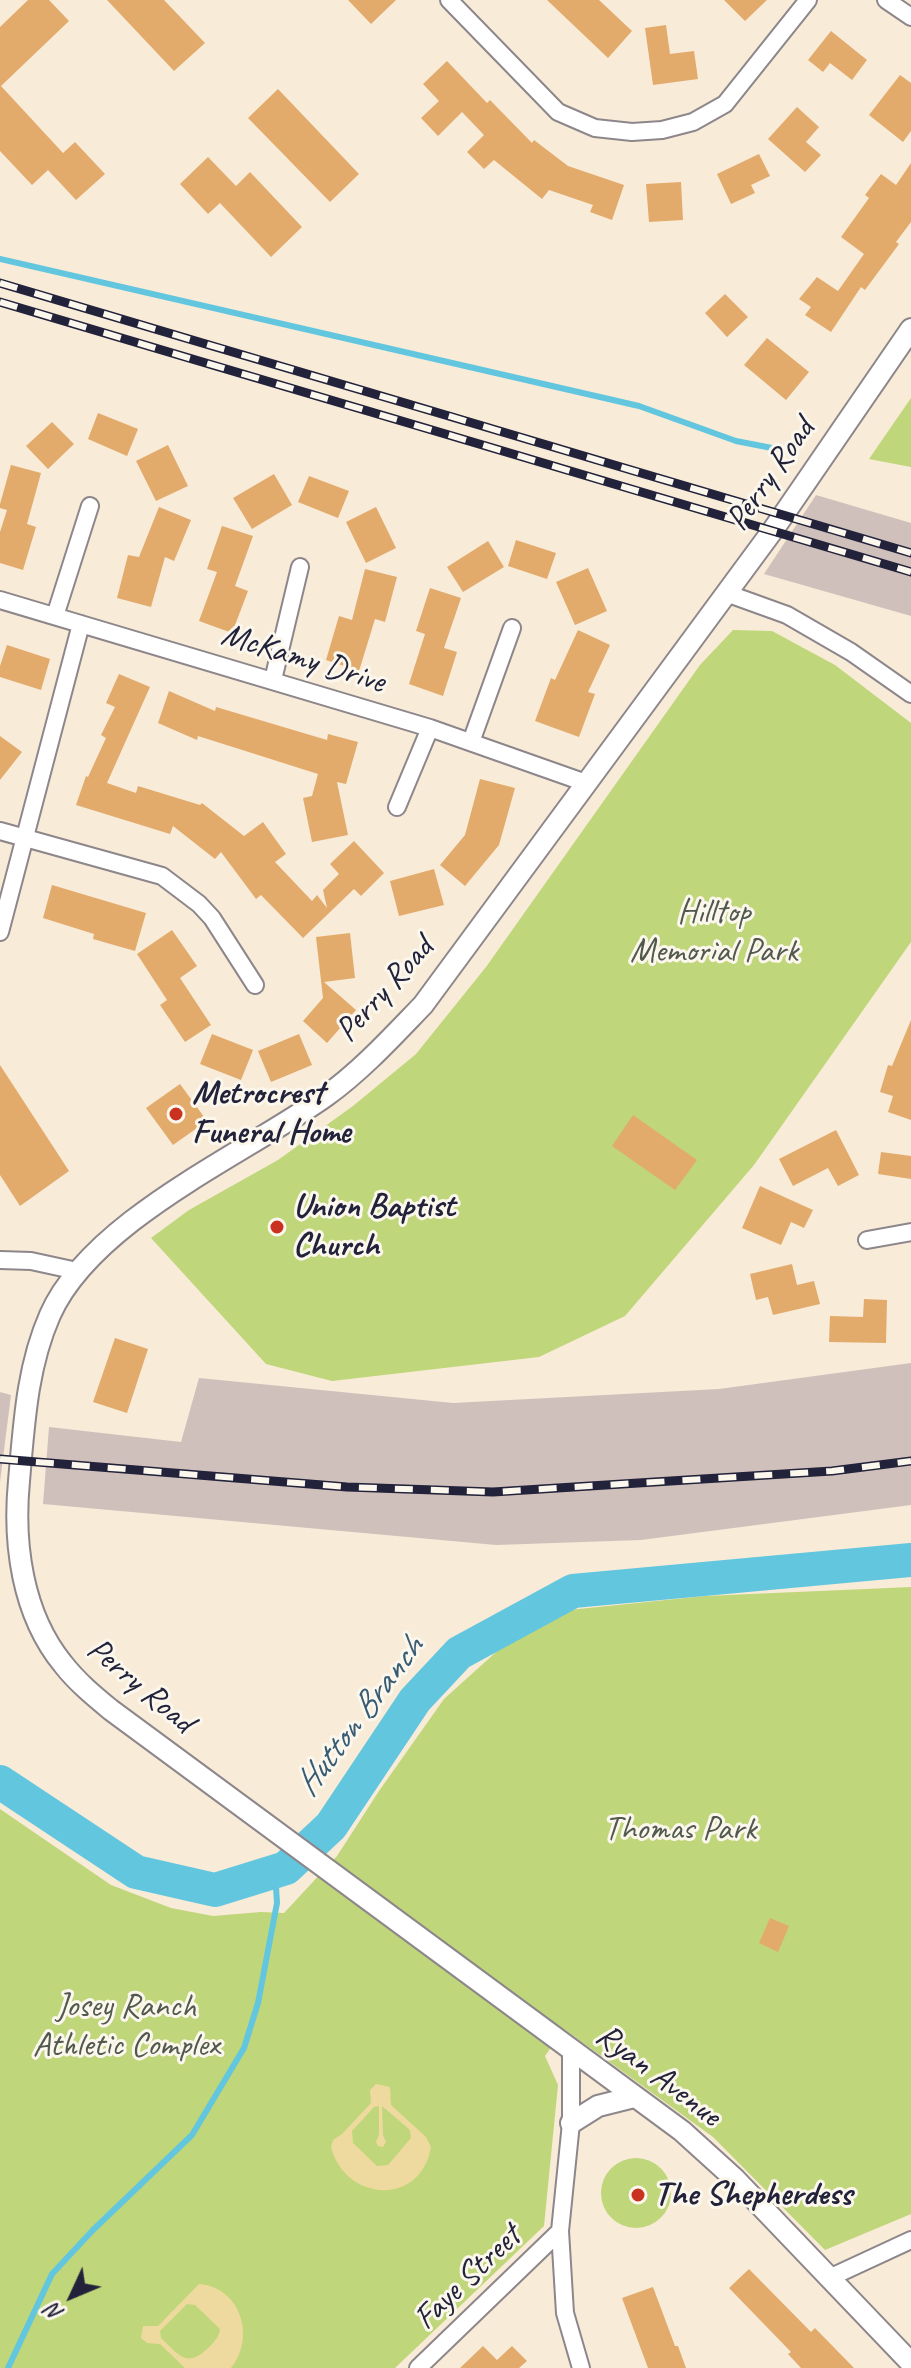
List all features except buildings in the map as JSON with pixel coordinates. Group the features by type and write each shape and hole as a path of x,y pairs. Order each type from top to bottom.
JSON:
{"street":[{"path":"449,0 558,112 595,128 632,132 662,130 693,122 725,104 808,0"},
{"path":"886,0 911,17"},
{"name":"Perry Road","path":"335,1875 111,1710 61,1662 37,1624 17,1543 17,1499 29,1382 50,1314 77,1271 127,1223 326,1096 374,1056 423,1005 726,593 911,329"},
{"path":"55,616 90,506"},
{"path":"273,680 300,567"},
{"path":"726,593 787,615 851,652 911,694"},
{"name":"McKamy Drive","path":"0,600 430,728 586,783"},
{"path":"0,932 81,624"},
{"path":"471,742 512,628"},
{"path":"397,807 430,728"},
{"path":"0,831 162,876 212,918 255,985"},
{"path":"867,1240 911,1232"},
{"path":"0,1260 31,1261 77,1271"},
{"name":"Ryan Avenue","path":"335,1875 710,2154 911,2363"},
{"path":"571,2051 571,2123 560,2231 565,2313 581,2368"},
{"path":"571,2123 598,2106 634,2097"},
{"name":"Faye Street","path":"418,2368 560,2231"},
{"path":"829,2278 911,2240"}],"shaded area":[{"path":"816,495 911,523 911,616 764,574"},
{"path":"911,1363 911,1505 641,1540 496,1545 43,1504 49,1427 181,1442 199,1378 453,1403 719,1389"},
{"path":"0,1392 11,1395 0,1482"}],"green space":[{"path":"911,398 911,467 869,459"},
{"name":"Hilltop Memorial Park","path":"733,630 772,631 835,665 911,723 911,942 754,1165 625,1316 539,1357 332,1381 266,1364 151,1238 189,1210 278,1160 353,1106 416,1054 486,967 700,665"},
{"name":"Thomas Park","path":"911,1587 911,2214 825,2250 713,2137 564,2029 545,2056 558,2085 544,2226 395,2368 0,2368 0,1809 111,1885 171,1908 213,1916 284,1913 337,1856 444,1699 505,1644 569,1610 705,1596"},
{"path":"636,2158 661,2168 671,2193 661,2218 636,2228 611,2218 601,2193 611,2168"}],"sand":[{"path":"376,2084 390,2087 391,2105 426,2137 431,2147 424,2166 413,2180 399,2188 382,2190 366,2187 351,2179 339,2165 331,2147 333,2140 371,2103 370,2090","holes":["379,2106 379,2135 376,2142 383,2147 386,2142 382,2106 410,2130 411,2138 388,2165 377,2166 353,2143 352,2131 374,2107"]},
{"path":"199,2284 213,2287 225,2294 240,2316 243,2329 239,2356 231,2368 185,2368 160,2344 147,2343 141,2338 143,2326 158,2326","holes":["187,2304 195,2305 220,2329 217,2338 206,2350 187,2358 177,2354 161,2338 160,2331"]}],"waterway":[{"path":"0,259 639,406 736,441 782,450"},
{"name":"Hutton Branch","path":"0,1782 136,1872 215,1890 286,1868 331,1826 415,1700 459,1653 573,1591 911,1560"},
{"path":"8,2368 52,2274 192,2135 244,2048 258,2003 277,1903 275,1871"}],"railway":[{"path":"0,283 911,553"},
{"path":"0,302 911,572"},
{"path":"0,1459 347,1487 493,1492 832,1471 911,1461"}],"place":[{"name":"Metrocrest Funeral Home","path":"176,1114"},
{"name":"Union Baptist Church","path":"277,1227"},
{"name":"The Shepherdess","path":"638,2195"}],"park label":[{"name":"Josey Ranch Athletic Complex","path":"126,2026"}]}
